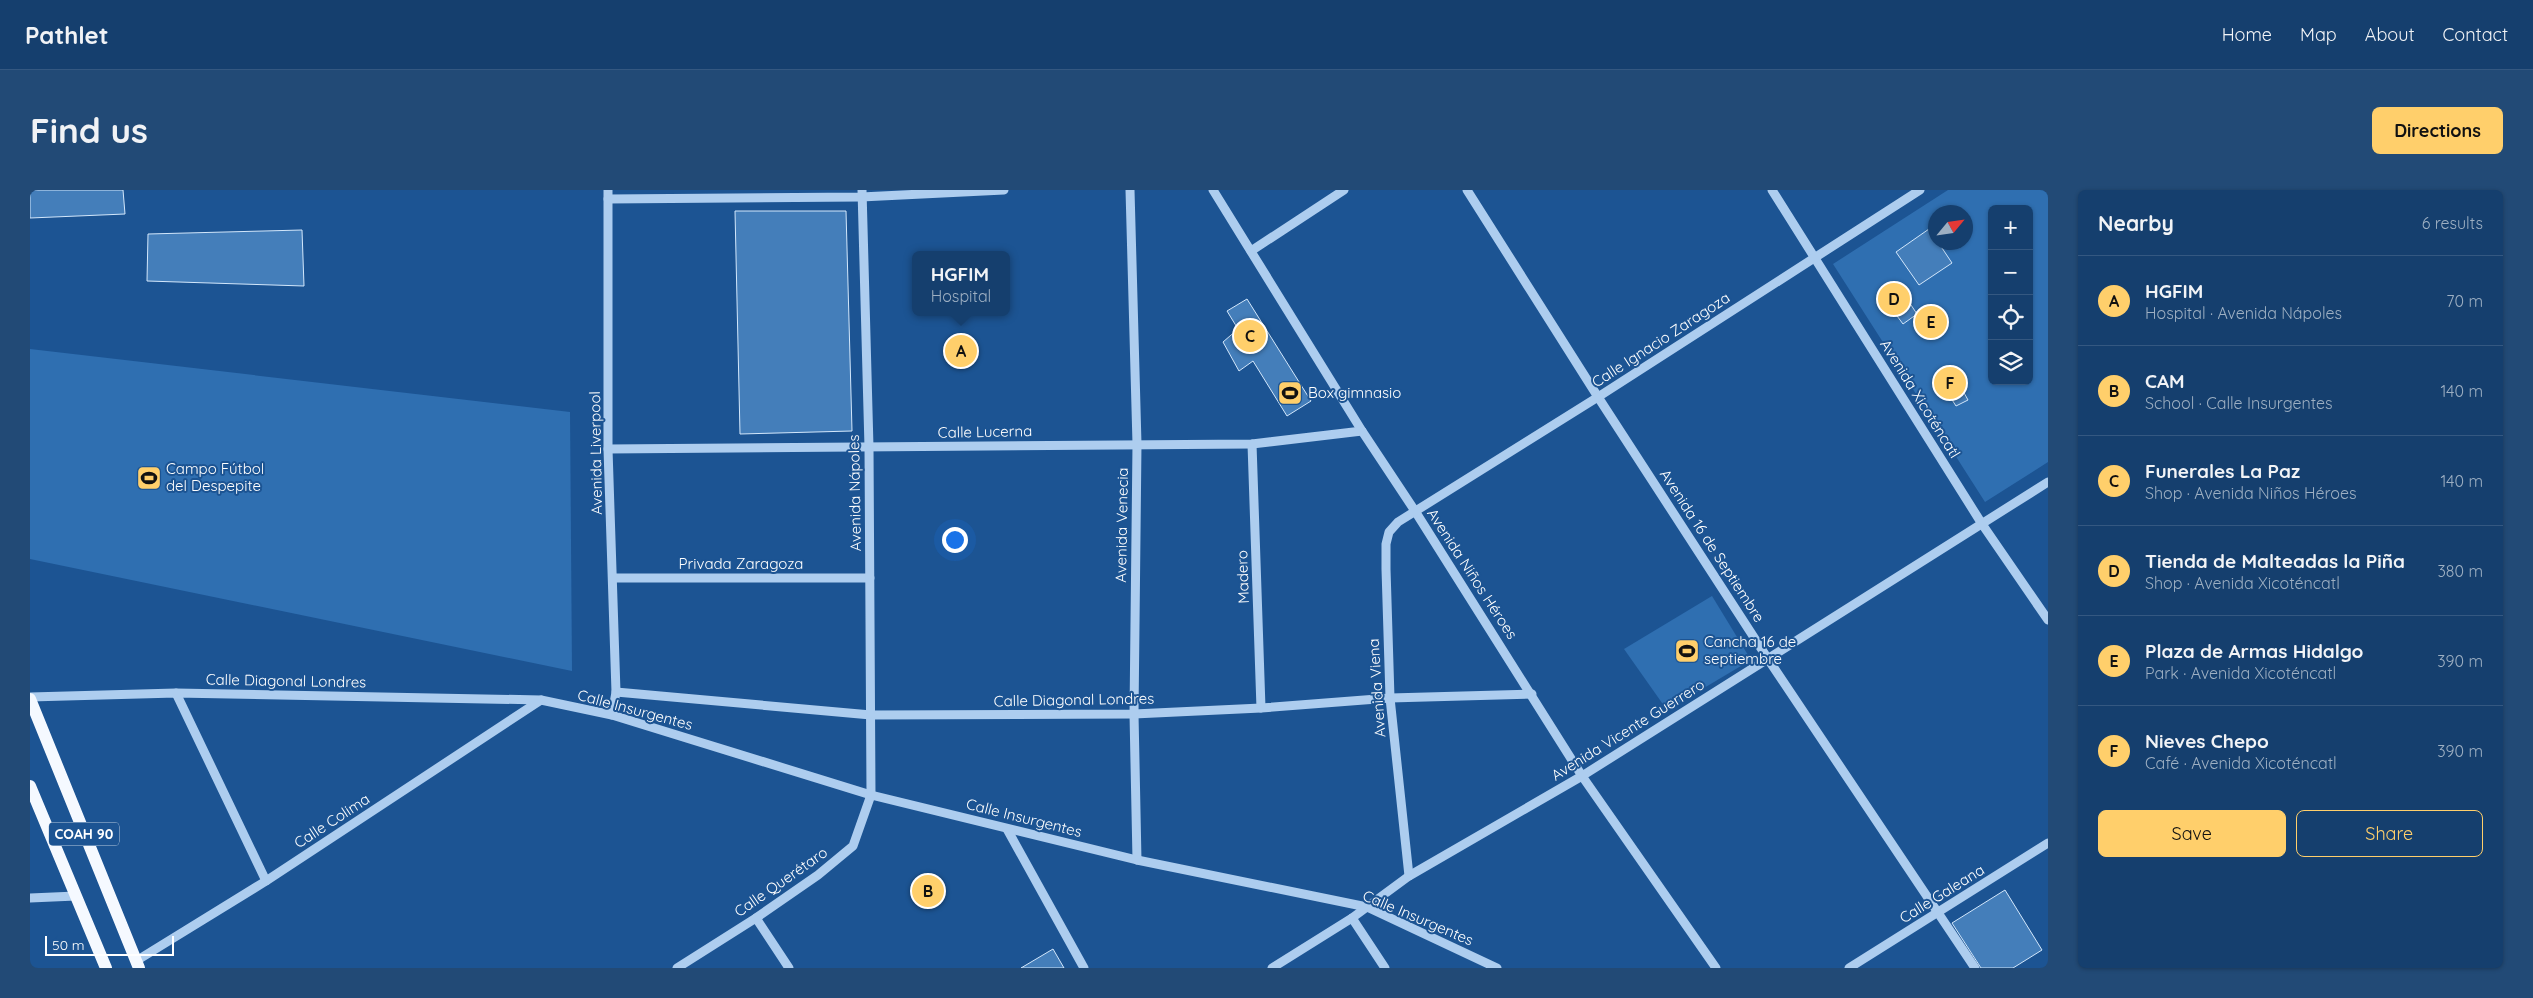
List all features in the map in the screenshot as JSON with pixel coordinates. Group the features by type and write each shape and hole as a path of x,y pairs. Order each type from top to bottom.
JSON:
{"main road":[{"name":"COAH 90","path":"30,698 137,965"},
{"name":"COAH 90","path":"30,786 106,968"}],"street":[{"path":"608,195 862,194 1004,190"},
{"name":"Avenida Venecia","path":"1130,190 1137,444 1134,714 1137,860"},
{"name":"Avenida Niños Héroes","path":"1213,190 1362,431 1415,510 1582,776 1716,968"},
{"path":"1251,250 1344,190"},
{"name":"Avenida 16 de Septiembre","path":"1467,190 1598,397 1768,659 1975,968"},
{"name":"Avenida Xicoténcatl","path":"1772,190 1982,524 2048,620"},
{"name":"Calle Ignacio Zaragoza","path":"1415,510 1598,397 1920,190"},
{"name":"Avenida Nápoles","path":"862,194 869,447 871,795"},
{"name":"Avenida Liverpool","path":"608,195 608,449 616,692 612,715"},
{"name":"Calle Lucerna","path":"608,449 1252,444 1362,431"},
{"name":"Madero","path":"1252,444 1261,708"},
{"name":"Avenida Vicente Guerrero","path":"1272,968 1352,918 1408,876 1582,776 2048,482"},
{"name":"Avenida Viena","path":"1408,876 1390,698 1386,544 1389,532 1398,522 1415,510"},
{"name":"Privada Zaragoza","path":"613,578 870,578"},
{"name":"Calle Diagonal Londres","path":"616,692 871,715 1134,714 1261,708 1390,698 1532,694"},
{"path":"176,693 266,881"},
{"name":"Calle Diagonal Londres","path":"30,698 176,693 542,700"},
{"name":"Calle Insurgentes","path":"542,700 612,715 871,795 1137,860 1367,907 1497,968"},
{"name":"Calle Colima","path":"137,965 542,700"},
{"name":"Calle Querétaro","path":"677,968 756,918 818,875 853,846 871,795"},
{"path":"1007,829 1084,968"},
{"name":"Calle Galeana","path":"1849,968 2048,843"},
{"path":"30,898 76,896"},
{"path":"756,918 789,968"},
{"path":"1352,918 1385,968"}],"shaded area":[{"path":"1948,190 2048,190 2048,462 1985,502 1833,264"},
{"path":"30,349 570,412 572,671 30,559"},
{"name":"Cancha 16 de septiembre","path":"1712,596 1751,660 1667,710 1624,649"}],"building":[{"path":"30,190 123,190 125,214 30,218"},
{"path":"735,211 846,211 852,431 740,434"},
{"path":"302,230 304,286 147,281 148,234"},
{"path":"1928,230 1928,250 1943,250 1952,263 1919,285 1896,252"},
{"path":"1899,287 1917,314 1903,324 1883,297"},
{"path":"1247,299 1311,401 1287,416 1253,361 1239,371 1223,342 1238,329 1227,311"},
{"path":"1953,373 1968,400 1956,406 1940,381"},
{"path":"2005,890 2042,950 2013,968 1981,968 1952,923"},
{"path":"1053,949 1064,968 1021,968"}],"place":[{"name":"Tienda de Malteadas la Piña","path":"1894,299"},
{"name":"Plaza de Armas Hidalgo","path":"1931,322"},
{"name":"Funerales La Paz","path":"1250,336"},
{"name":"HGFIM","path":"961,351"},
{"name":"Nieves Chepo","path":"1950,383"},
{"name":"Box gimnasio","path":"1290,393"},
{"name":"Campo Fútbol del Despepite","path":"149,478"},
{"name":"Cancha 16 de septiembre","path":"1687,651"},
{"name":"CAM","path":"928,891"}]}
